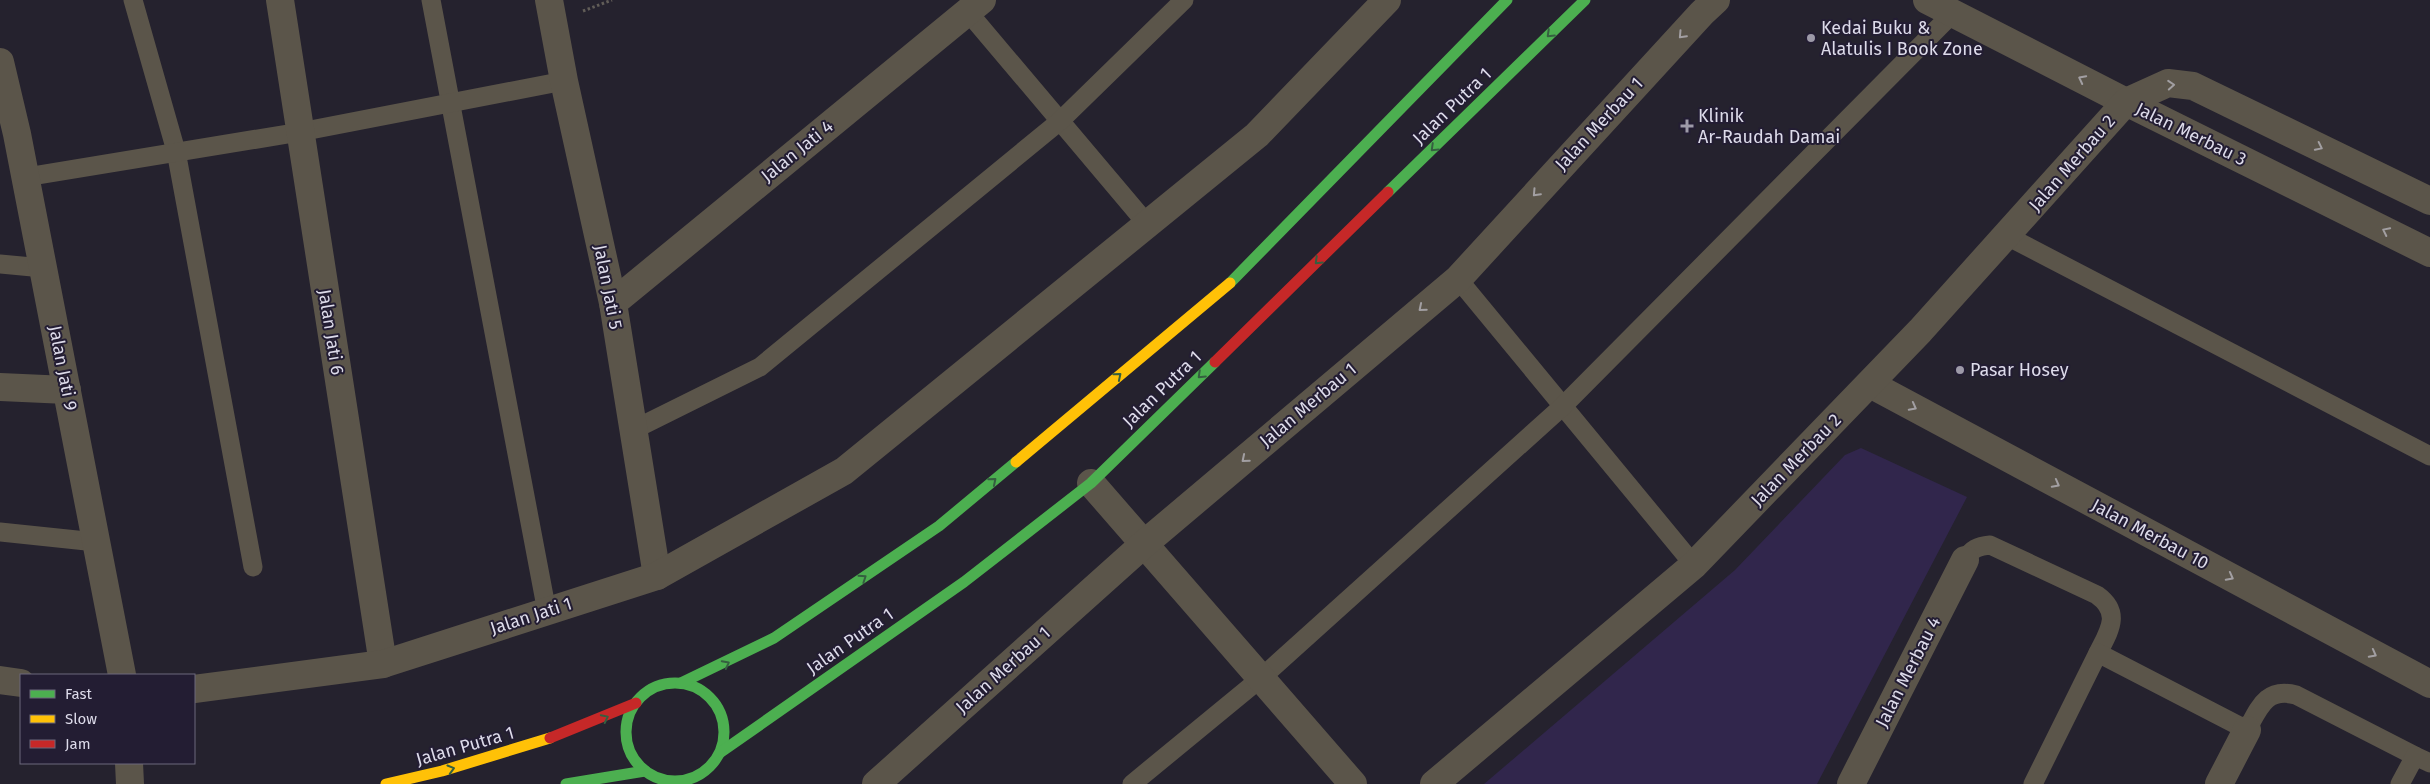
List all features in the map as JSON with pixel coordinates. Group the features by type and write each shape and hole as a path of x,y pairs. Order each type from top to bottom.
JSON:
{"main road":[{"name":"Jalan Putra 1","path":"681,683 720,666 774,638 939,526 1241,274 1507,0"},
{"name":"Jalan Putra 1","path":"721,752 964,582 1091,483 1585,0"},
{"path":"681,683 697,687 711,697 719,709 724,723 721,752 713,764 689,782 659,779 645,771 635,761 626,733 628,718 636,703 648,691 664,684 681,683"},
{"name":"Jalan Putra 1","path":"386,784 408,781 528,746 594,723 636,703"},
{"path":"566,784 645,771"}],"street":[{"name":"Jalan Jati 6","path":"280,0 383,664"},
{"name":"Jalan Jati 5","path":"550,0 564,81 613,302 657,576"},
{"name":"Jalan Jati 1","path":"195,689 383,664 657,576 844,470 1257,135 1386,0"},
{"name":"Jalan Merbau 3","path":"1928,0 2126,102 2430,253"},
{"name":"Jalan Merbau 1","path":"876,784 1144,544 1458,278 1707,4"},
{"name":"Jalan Jati 4","path":"613,302 975,6"},
{"name":"Jalan Jati 9","path":"0,62 9,134 26,177 122,674"},
{"path":"2126,102 2168,83 2193,86 2430,201"},
{"name":"Jalan Merbau 2","path":"1434,784 1694,565 1870,384 2007,236 2126,102"},
{"name":"Jalan Merbau 10","path":"1870,384 2430,684"},
{"path":"0,387 67,390"},
{"path":"1091,483 1353,784"},
{"name":"Jalan Merbau 4","path":"1851,784 1965,560"},
{"path":"0,680 20,683"},
{"path":"2219,784 2247,730"},
{"path":"129,764 130,784"}],"lane":[{"path":"133,0 176,151 253,567"},
{"path":"431,0 547,612"},
{"path":"633,430 760,367 1060,121 1184,0"},
{"path":"975,6 1060,121 1147,224"},
{"path":"1132,784 1262,678 1563,406 1953,13"},
{"path":"26,177 300,132 449,101 564,81"},
{"path":"2007,236 2430,456"},
{"path":"0,264 44,268"},
{"path":"1458,278 1694,565"},
{"path":"0,532 96,542"},
{"path":"1965,560 1970,551 1979,546 1990,545 2097,595 2106,601 2111,610 2112,621 2098,653 2033,784"},
{"path":"2098,653 2247,730 2267,698 2286,692 2296,695 2422,760 2400,784"}],"shaded area":[{"path":"1861,448 1967,497 1817,784 1484,784 1735,570 1845,455"}],"traffic: fast":[{"path":"1230,283 1507,0"},
{"path":"1388,192 1585,0"},
{"path":"721,752 964,582 1091,483 1215,362"},
{"path":"681,683 774,638 939,526 1016,462"},
{"path":"675,683 694,687 710,697 720,713 724,732 720,751 710,767 694,777 675,781 656,777 640,767 630,751 626,732 630,713 640,697 656,687 675,683"},
{"path":"566,784 645,771"}],"traffic: slow":[{"path":"1016,462 1230,283"},
{"path":"386,784 442,771 550,738"}],"traffic: jam":[{"path":"1215,362 1388,192"},
{"path":"550,738 636,703"}],"place":[{"name":"Kedai Buku & Alatulis I Book Zone","path":"1811,38"},
{"name":"Klinik Ar-Raudah Damai","path":"1687,126"},
{"name":"Pasar Hosey","path":"1960,370"}]}
